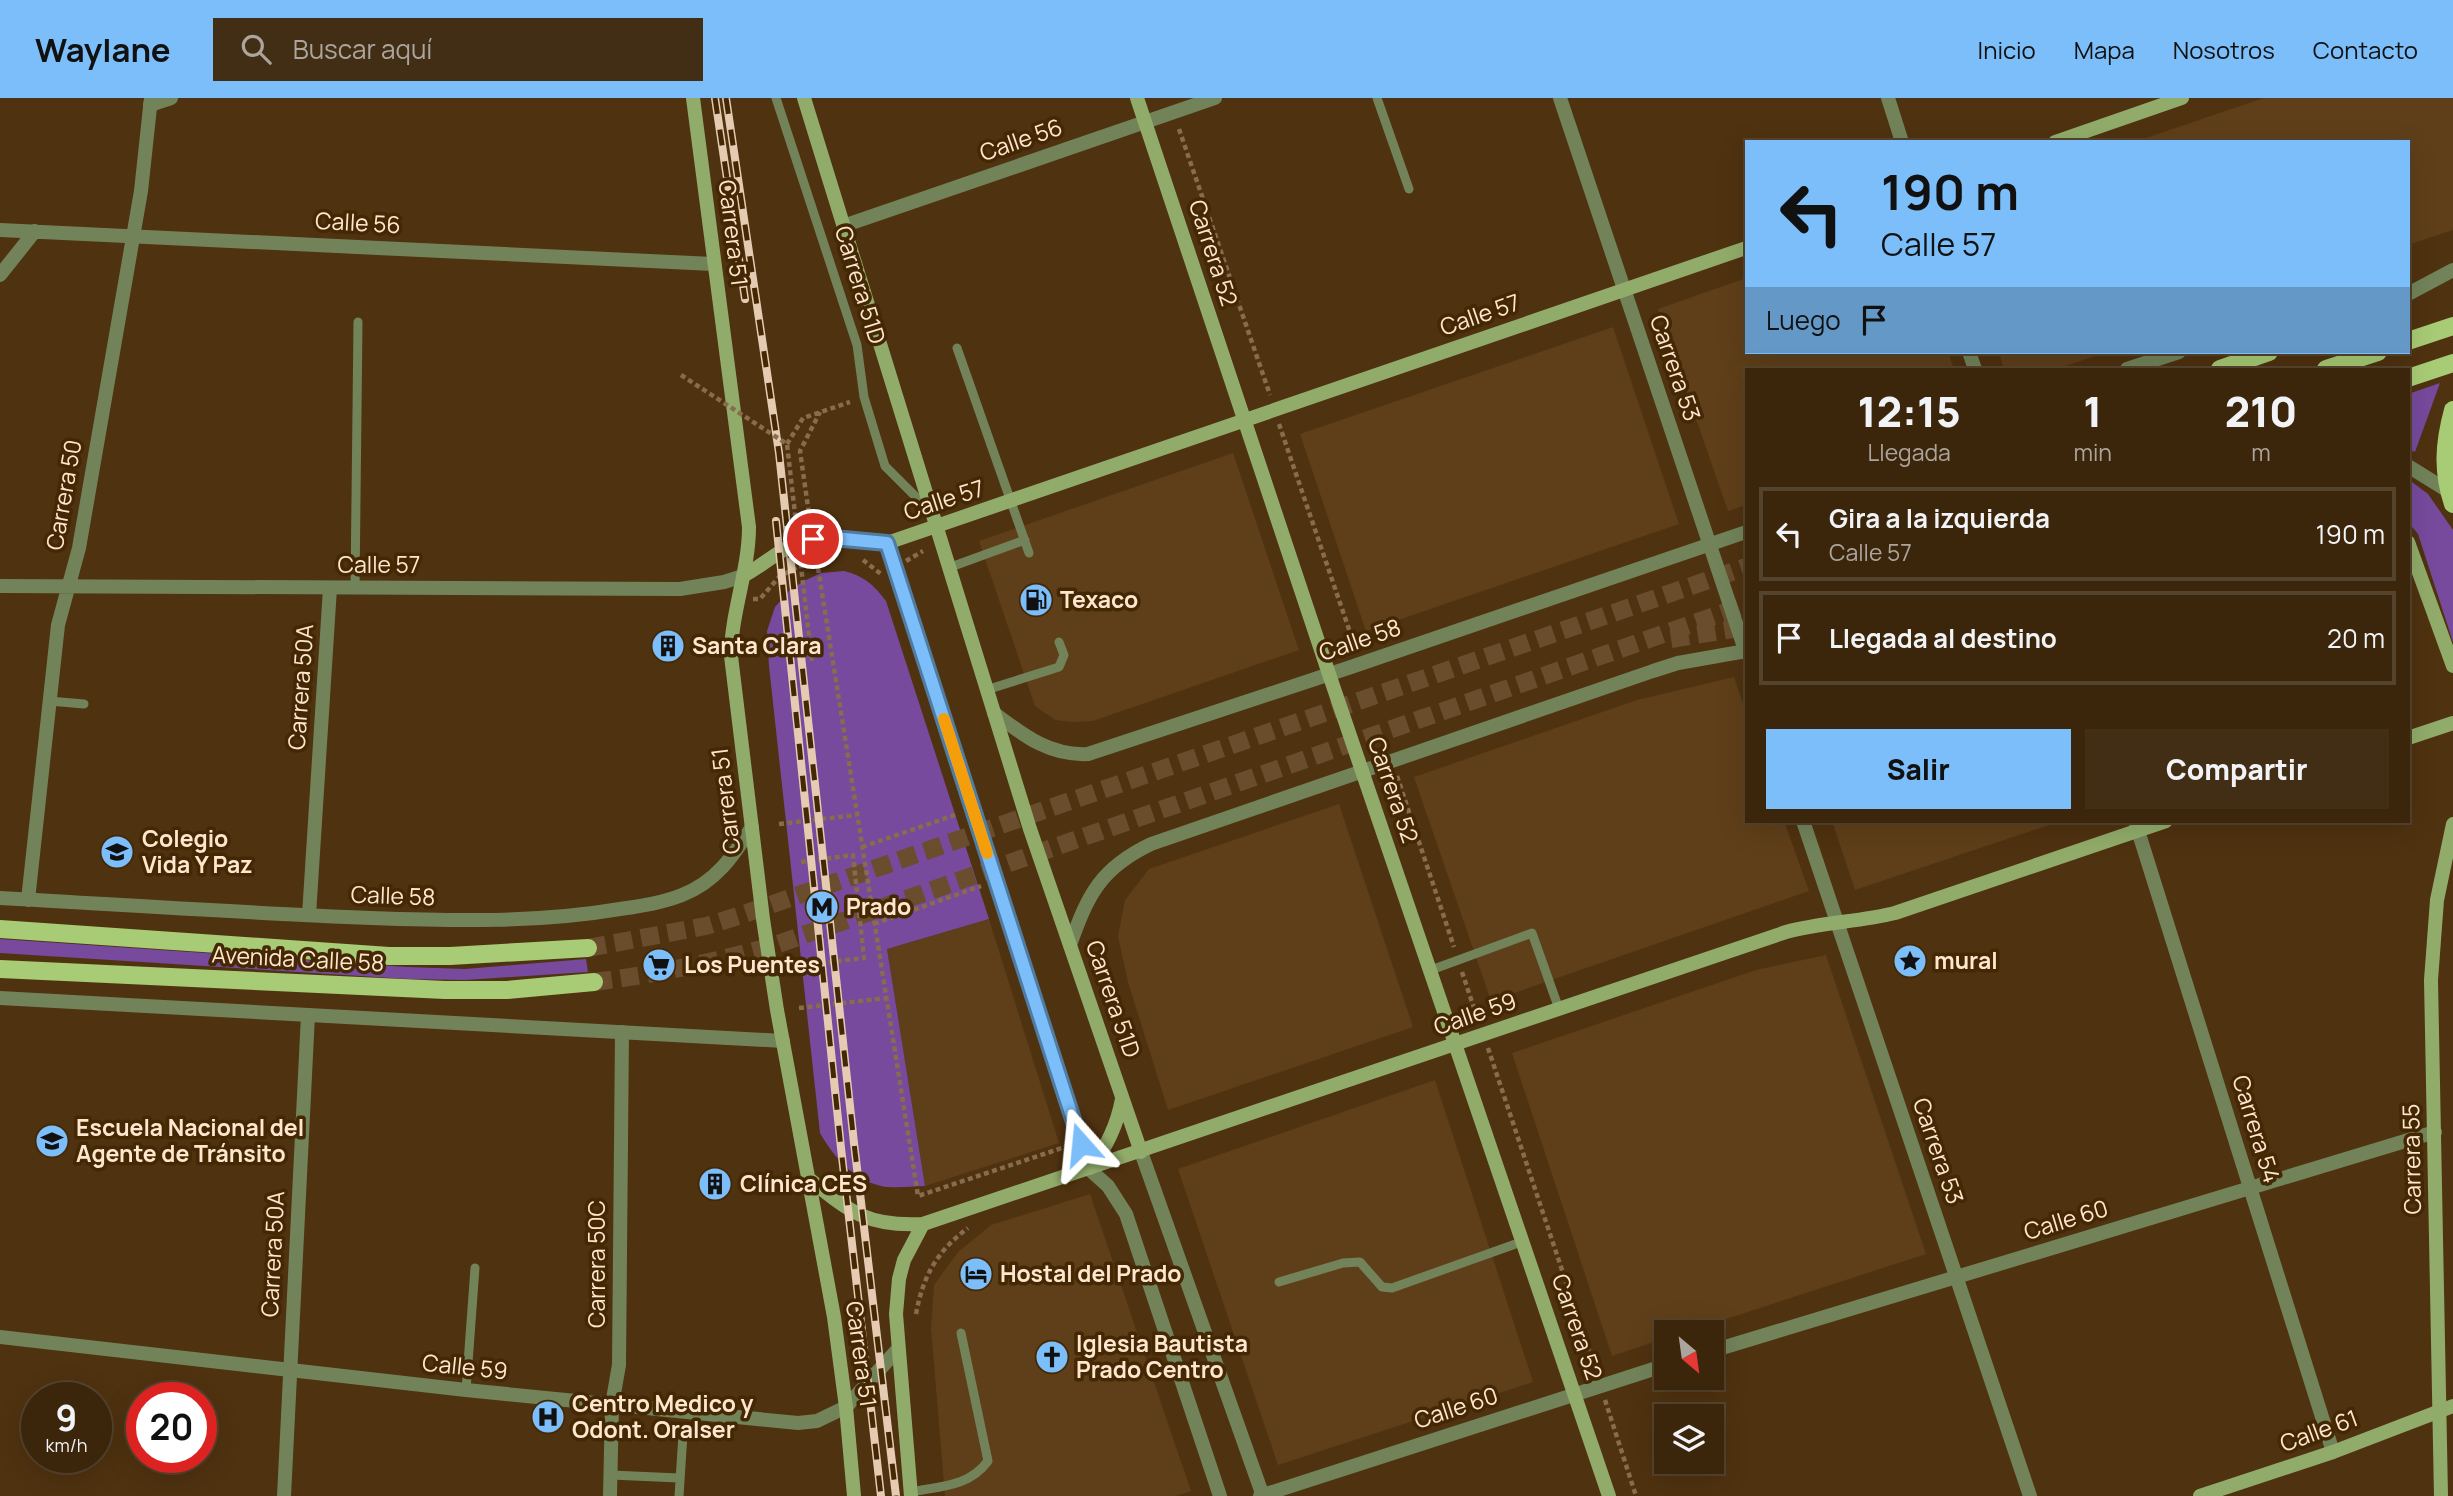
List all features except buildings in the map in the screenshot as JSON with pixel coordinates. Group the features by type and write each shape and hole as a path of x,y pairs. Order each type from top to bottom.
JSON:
{"main road":[{"name":"Carrera 51","path":"693,98 749,527 734,619 731,656 764,930 834,1317 854,1496"},
{"name":"Carrera 51D","path":"804,98 1030,829 1141,1152"},
{"name":"Carrera 52","path":"1137,98 1329,674 1609,1496"},
{"path":"2061,140 2182,98"},
{"name":"Calle 57","path":"743,576 785,549 813,539 887,543 936,528 1745,248"},
{"path":"2410,340 2453,326"},
{"path":"2223,368 2263,354"},
{"path":"2329,368 2372,354"},
{"path":"2410,378 2453,363"},
{"path":"2451,496 2445,459 2453,410"},
{"path":"2410,553 2415,579 2453,667"},
{"path":"2410,737 2453,723"},
{"name":"Carrera 55","path":"2441,1496 2446,1408 2435,1132 2432,952 2437,900 2453,824"},
{"name":"Calle 59","path":"808,1178 855,1214 875,1222 923,1224 1786,932 1895,913 2137,825"},
{"name":"Avenida Calle 58","path":"0,929 389,956 450,957 588,948"},
{"name":"Avenida Calle 58","path":"0,969 445,990 507,990 594,982"},
{"path":"1089,1169 1112,1136 1122,1097"},
{"name":"Carrera 51","path":"911,1494 896,1314 899,1279 908,1253 923,1224"},
{"name":"Calle 61","path":"2200,1496 2333,1451 2446,1408"}],"street":[{"path":"150,102 171,98"},
{"name":"Calle 56","path":"843,226 1214,98"},
{"name":"Carrera 53","path":"1560,98 1745,649"},
{"path":"1888,98 1901,140"},
{"name":"Carrera 50","path":"28,900 58,625 79,548 141,191 150,102"},
{"name":"Calle 56","path":"0,230 713,264"},
{"path":"0,275 35,231"},
{"path":"2410,293 2453,270"},
{"path":"2130,368 2173,354"},
{"path":"2410,467 2451,496"},
{"name":"Calle 58","path":"993,713 1042,746 1072,755 1088,754 1745,532"},
{"name":"Calle 57","path":"0,586 680,589 743,576"},
{"name":"Carrera 50A","path":"309,915 330,588"},
{"path":"1070,945 1082,910 1093,889 1109,869 1130,854 1151,844 1678,663 1745,652"},
{"name":"Carrera 53","path":"1804,823 2030,1496"},
{"name":"Carrera 54","path":"2137,825 2333,1451"},
{"name":"Calle 58","path":"0,898 309,915 511,921 592,914 681,896 700,887 719,873 733,857 752,827"},
{"path":"0,998 783,1041"},
{"name":"Carrera 50A","path":"284,1496 308,1015"},
{"name":"Carrera 50C","path":"610,1496 612,1405 619,1365 622,1032"},
{"name":"Calle 60","path":"1724,1347 2435,1132"},
{"name":"Carrera 51D","path":"1141,1152 1262,1496"},
{"path":"1089,1169 1108,1186 1126,1214 1220,1496"},
{"name":"Calle 59","path":"0,1337 466,1390 798,1423 817,1420 846,1408 898,1349"},
{"name":"Calle 60","path":"1262,1496 1654,1369"}],"lane":[{"name":"Carrera 51D","path":"776,98 857,345 864,397 886,466 931,512"},
{"path":"1377,98 1409,189"},
{"path":"355,588 358,322"},
{"path":"957,348 1029,552"},
{"path":"948,568 1025,540"},
{"path":"887,543 1089,1169"},
{"path":"986,690 1059,667 1064,655 1059,642"},
{"path":"50,701 84,704"},
{"path":"1430,970 1532,933 1559,1010"},
{"path":"1279,1282 1343,1263 1360,1262 1382,1287 1392,1289 1524,1241"},
{"path":"466,1390 475,1268"},
{"path":"911,1494 966,1482 980,1472 988,1461 961,1334"},
{"path":"679,1496 683,1434"},
{"path":"611,1475 679,1478"}],"path":[{"path":"1173,112 1269,395"},
{"path":"681,375 787,444"},
{"path":"812,662 787,444 803,418 864,397"},
{"path":"810,521 800,451 820,412"},
{"path":"1281,427 1355,646"},
{"path":"859,556 882,575"},
{"path":"760,599 779,577 816,558"},
{"path":"818,568 918,1196 1065,1147"},
{"path":"1397,776 1590,1354"},
{"path":"862,847 958,814"},
{"path":"779,824 857,815"},
{"path":"801,862 853,855 859,904 864,958 811,964"},
{"path":"874,924 981,886"},
{"path":"859,904 871,902"},
{"path":"799,1008 887,998"},
{"path":"916,1323 923,1284 939,1255 972,1226"},
{"path":"1609,1412 1636,1496"}],"shaded area":[{"path":"2264,98 2453,98 2453,230 2410,244 2410,140 2140,140"},
{"path":"1745,278 1745,354 1949,354 1954,368 1745,368 1745,505 1728,511 1658,309"},
{"path":"1613,327 1679,524 1366,631 1300,434"},
{"path":"2000,354 2101,354 2060,368 2004,368"},
{"path":"2440,383 2415,452 2410,450 2410,393"},
{"path":"1233,453 1299,650 1093,721 1055,720 1035,706 979,541"},
{"path":"2410,480 2428,494 2453,530 2453,642 2418,534 2410,524"},
{"path":"844,571 868,582 886,601 989,919 887,949 925,1186 886,1187 861,1178 845,1166 820,1133 767,631 775,607 790,590 821,573"},
{"path":"1734,677 1745,709 1745,823 1785,823 1809,891 1491,1001 1414,777 1637,700"},
{"path":"1339,804 1413,1027 1168,1110 1128,982 1118,936 1125,900 1149,869"},
{"path":"1833,823 2055,823 1855,890"},
{"path":"989,919 1059,1143 925,1186 887,949"},
{"path":"0,939 465,969 586,959 588,972 465,980 408,979 0,953"},
{"path":"1826,955 1926,1254 1723,1320 1654,1320 1654,1342 1612,1356 1512,1053 1756,970"},
{"path":"1435,1080 1533,1382 1278,1465 1178,1169"},
{"path":"1090,1194 1191,1491 1176,1496 945,1496 931,1328 934,1285 958,1252 991,1225"}],"tunnel":[{"path":"588,948 706,926 738,916 1745,567"},
{"path":"594,982 687,967 778,944 1745,605"},
{"path":"1671,639 1745,627"}],"railway":[{"path":"715,98 745,299"},
{"path":"726,98 779,453 854,1143 896,1496"},
{"path":"776,521 841,1148 881,1496"}],"slow traffic":[{"path":"944,719 987,853"}],"place":[{"name":"Texaco","path":"1036,600"},
{"name":"Santa Clara","path":"668,646"},
{"name":"Colegio Vida Y Paz","path":"117,852"},
{"name":"Prado","path":"822,907"},
{"name":"mural","path":"1910,961"},
{"name":"Los Puentes","path":"659,965"},
{"name":"Escuela Nacional del Agente de Tránsito","path":"52,1141"},
{"name":"Clínica CES","path":"715,1184"},
{"name":"Hostal del Prado","path":"976,1274"},
{"name":"Iglesia Bautista Prado Centro","path":"1052,1357"},
{"name":"Centro Medico y Odont. Oralser","path":"548,1417"}],"route":[{"path":"813,539 887,543 1081,1144"}]}
